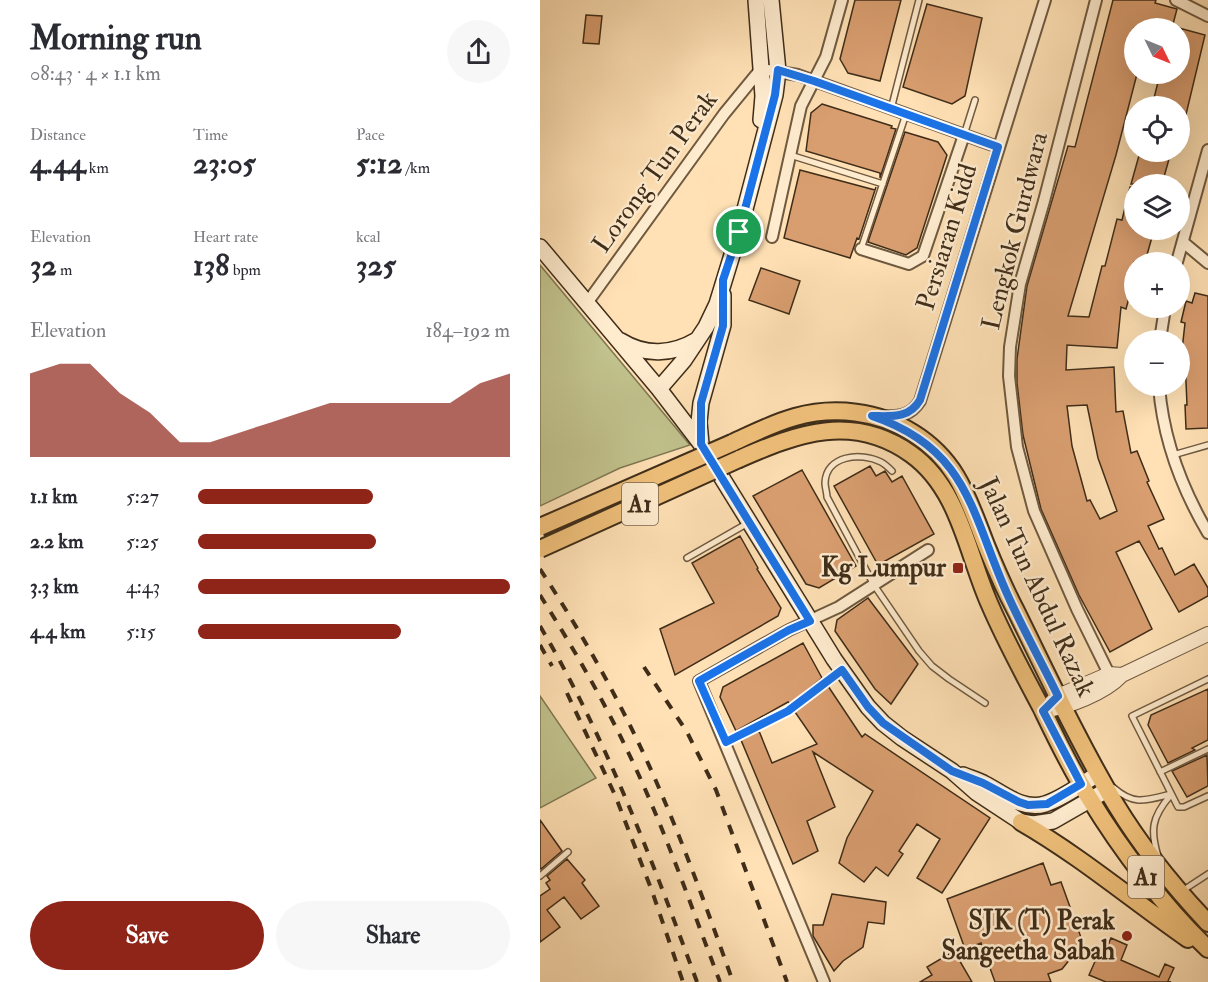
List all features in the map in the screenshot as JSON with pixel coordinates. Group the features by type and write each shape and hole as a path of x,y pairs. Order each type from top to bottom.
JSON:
{"main road":[{"path":"756,0 763,96 758,155"},
{"path":"659,389 699,339 717,304 739,232 775,95 778,70 771,0"},
{"path":"540,247 659,389 701,444 810,621 868,707 883,723 952,771 977,793 1060,845 1156,918 1208,954"},
{"path":"701,444 701,403 723,326 723,280"},
{"path":"616,337 637,349 662,352 678,349 699,339"},
{"name":"Jalan Tun Abdul Razak","path":"540,528 777,423 813,413 842,412 872,416 894,423 913,433 930,446 956,475 967,494 1009,598 1107,790 1180,892 1208,923"},
{"name":"Jalan Tun Abdul Razak","path":"540,549 739,459 798,435 820,430 840,430 878,437 897,445 930,472 952,504 990,606 1090,800 1165,903 1208,949"},
{"path":"952,771 1028,805 1047,804 1098,774"},
{"path":"1021,822 1033,824 1053,822 1107,790"}],"street":[{"path":"772,237 801,106 826,57 843,0"},
{"name":"Persiaran Kidd","path":"872,416 908,414 916,408 920,400 1045,0"},
{"name":"Lengkok Gurdwara","path":"1096,0 1020,284 1010,347 1009,376 1017,447 1034,511 1077,609 1116,674"},
{"path":"1176,0 1208,16"},
{"path":"761,69 778,70 814,81 998,147"},
{"name":"Lorong Tun Perak","path":"587,303 724,114 761,69"},
{"path":"861,249 909,264 923,256 964,135"},
{"path":"1181,252 1208,150"},
{"path":"1184,242 1208,263"},
{"path":"1160,396 1172,456 1188,496 1208,533"},
{"path":"824,982 699,681 789,630 840,607 928,550"},
{"path":"1043,711 1116,674 1208,634"}],"lane":[{"path":"891,109 919,0"},
{"path":"964,135 975,100"},
{"path":"861,249 906,114"},
{"path":"790,155 883,184"},
{"path":"1172,456 1208,445"},
{"path":"892,471 883,463 868,458 854,456 840,459 830,467 825,482 827,497 874,585 919,651 932,666 985,703"},
{"path":"687,558 750,522"},
{"path":"726,742 788,711 842,670"},
{"path":"1208,679 1132,716 1176,805 1180,808 1208,796"},
{"path":"1160,772 1208,749"},
{"path":"1098,774 1118,792 1134,801 1171,794"},
{"path":"1163,869 1153,829 1160,807 1171,794"},
{"path":"540,876 568,852"},
{"path":"1180,892 1208,874"}],"green space":[{"path":"540,265 690,445 620,468 540,506"},
{"path":"540,696 596,778 540,808"}],"building":[{"path":"855,0 901,0 880,81 848,73 840,59"},
{"path":"1113,0 1156,0 1155,3 1177,9 1175,18 1124,18 1124,84 1134,84 1131,96 1124,96 1124,124 1068,316 1089,317 1117,219 1122,220 1124,212 1124,240 1151,240 1148,252 1124,252 1124,308 1121,307 1117,348 1067,345 1066,370 1114,367 1116,412 1123,411 1131,453 1137,451 1149,481 1147,482 1164,519 1148,526 1175,575 1194,564 1208,588 1208,596 1179,612 1139,541 1116,552 1152,629 1110,652 1079,595 1041,509 1023,435 1017,383 1017,359 1027,286 1068,146 1075,147","holes":["1087,405 1098,458 1117,511 1100,519 1090,500 1087,501 1072,446 1067,406"]},
{"path":"927,4 982,18 965,96 952,104 903,87"},
{"path":"586,15 602,16 599,44 583,43"},
{"path":"1190,31 1205,35 1190,98 1154,96 1158,84 1190,84"},
{"path":"822,104 896,129 880,178 880,173 806,151 811,113"},
{"path":"905,132 938,142 947,155 917,248 906,255 868,242"},
{"path":"1137,162 1168,162 1165,174 1134,174"},
{"path":"800,170 875,190 876,187 859,239 857,238 850,258 784,238"},
{"path":"761,268 800,281 789,314 749,300"},
{"path":"1195,293 1208,296 1208,428 1186,429 1185,405 1187,405 1187,396 1190,396 1190,330 1184,330 1185,323 1181,322 1182,318 1190,318 1190,302 1192,303"},
{"path":"870,466 876,476 885,471 892,482 902,476 934,534 878,565 834,486"},
{"path":"802,470 856,566 819,588 806,584 753,496"},
{"path":"740,536 781,608 778,616 675,675 660,629 714,603 692,563"},
{"path":"868,598 918,664 891,704 875,689 835,631 837,620"},
{"path":"803,643 822,678 790,704 788,702 736,731 720,697 723,687"},
{"path":"828,686 862,737 865,734 990,818 942,893 917,878 940,839 917,824 899,851 903,854 888,876 876,867 864,882 839,863 847,838 873,791 813,752 835,807 807,821 818,851 793,864 741,740 759,731 772,763 817,744 795,712"},
{"path":"1208,689 1208,740 1192,748 1195,750 1168,763 1148,725 1151,715"},
{"path":"1207,755 1208,786 1187,797 1172,771"},
{"path":"540,820 562,851 541,869 540,867"},
{"path":"567,859 585,880 582,883 599,906 581,919 564,897 547,910 560,927 540,942 540,896 550,889 546,883 550,880 547,876"},
{"path":"1043,863 1051,885 1061,882 1083,943 1062,969 1048,974 1051,982 995,982 981,943 965,949 947,899"},
{"path":"832,894 886,902 884,924 868,922 863,947 843,961 834,971 813,936 813,925 823,925"},
{"path":"1111,938 1127,945 1121,960 1159,977 1165,964 1174,968 1168,981 1171,982 1106,982 1089,975 1101,948 1106,950"},
{"path":"954,951 972,982 920,982 932,975 927,967"}],"railway":[{"path":"540,569 593,655 640,745 684,850 733,982"},
{"path":"540,595 587,673 629,754 666,838 720,982"},
{"path":"540,626 564,668 607,756 645,845 697,982"},
{"path":"540,645 552,666"},
{"path":"644,667 687,732 716,790 787,982"},
{"path":"567,693 615,795 652,891 683,982"}],"place":[{"name":"Kg Lumpur","path":"958,568"},
{"name":"SJK (T) Perak Sangeetha Sabah","path":"1127,936"}],"route":[{"path":"778,70 798,75 998,147 920,400 916,408 908,414 872,416 894,423 913,433 930,446 943,458 967,494 1009,598 1058,696 1043,711 1081,784 1062,796 1047,804 1028,805 952,771 883,723 868,707 842,670 788,711 726,742 699,681 789,630 810,621 701,444 699,422 701,403 723,326 723,280 739,232 775,95 778,70"}]}
